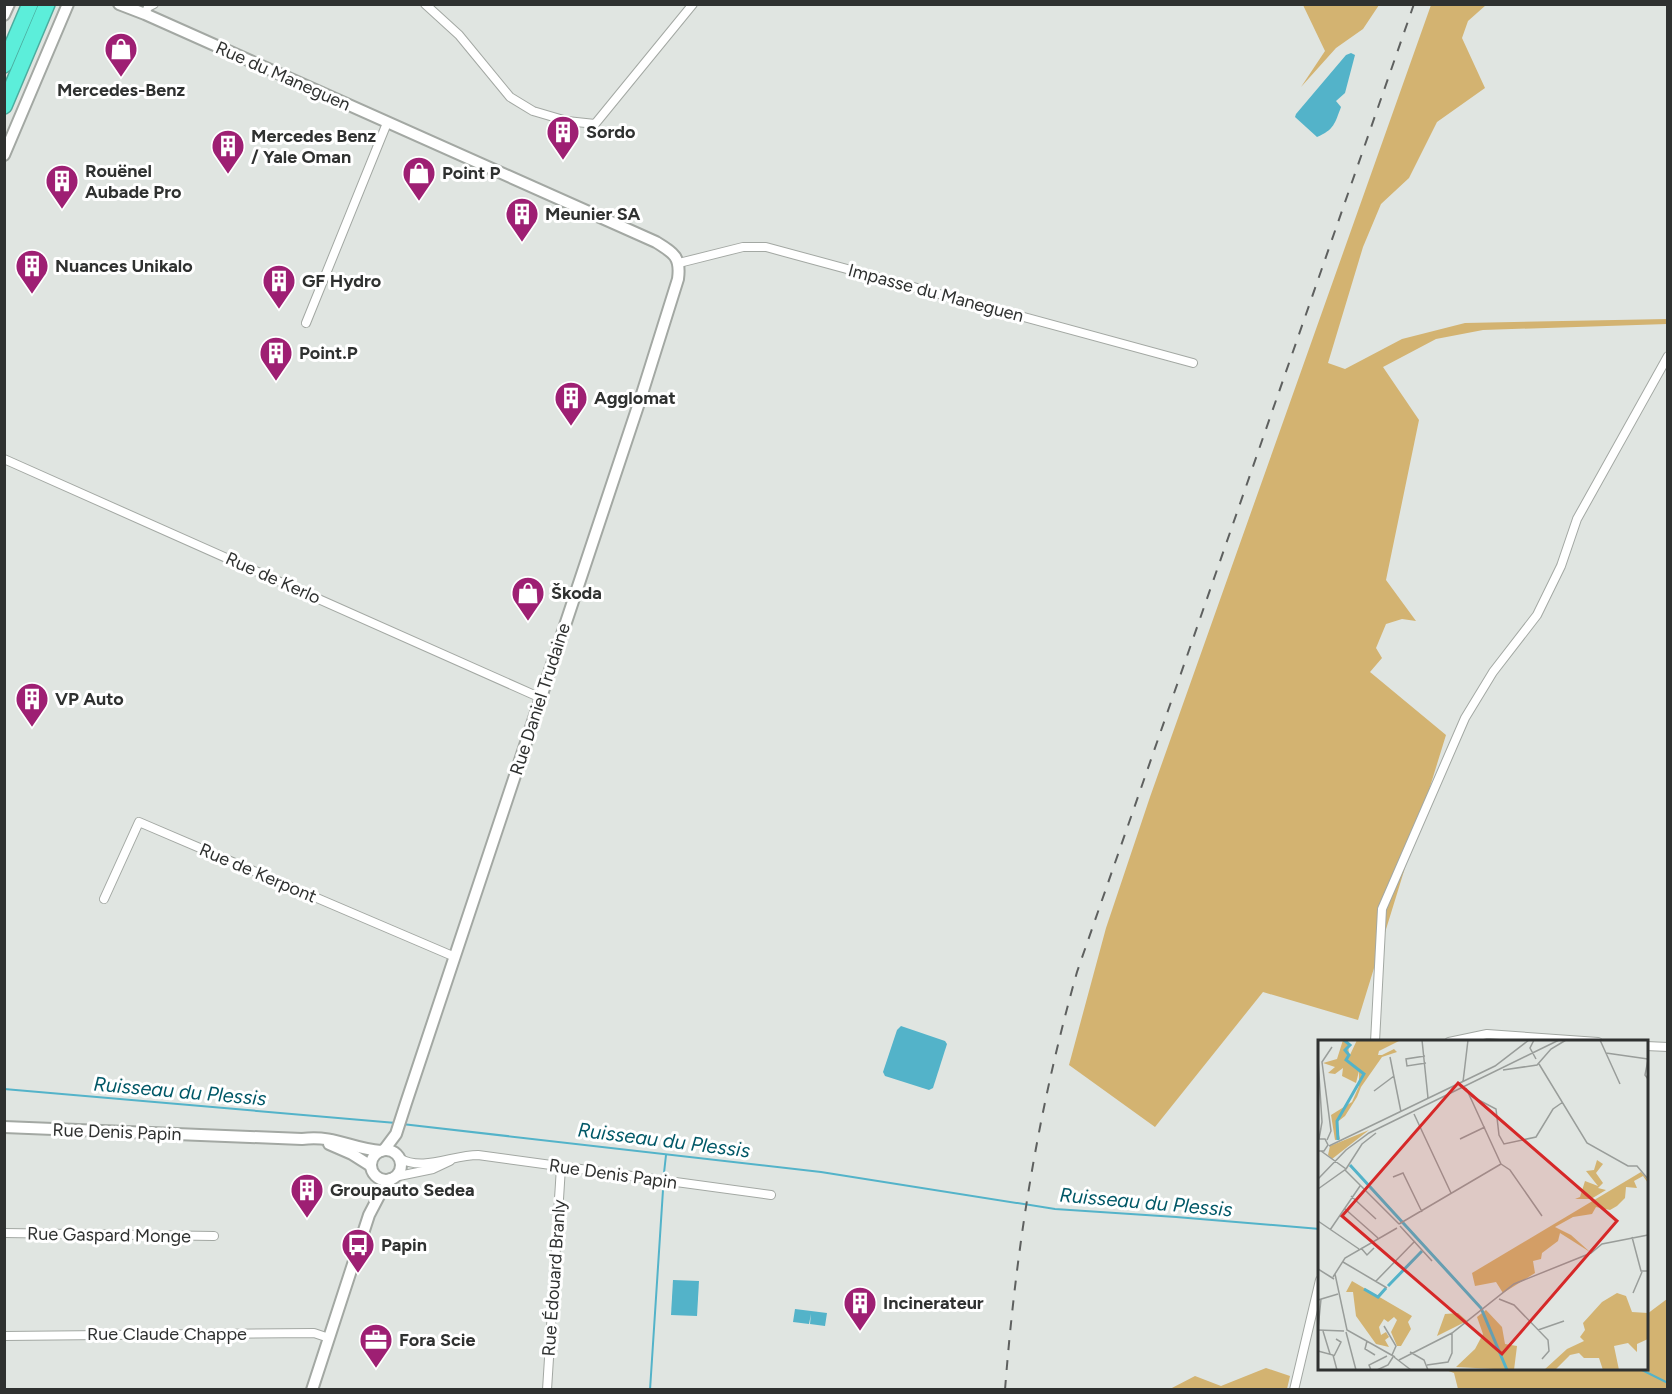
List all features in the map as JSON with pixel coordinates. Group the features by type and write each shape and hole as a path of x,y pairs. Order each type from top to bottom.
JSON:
{"highway":[{"path":"4,65 30,4"},
{"path":"4,106 47,4"}],"street":[{"path":"4,15 9,4"},
{"path":"4,155 68,4"},
{"name":"Rue du Maneguen","path":"119,4 656,242 670,250 679,263"},
{"name":"Rue du Maneguen","path":"134,4 145,14"},
{"path":"145,14 148,7 154,4"},
{"path":"425,4 459,35 510,98 533,111 567,121 595,124 693,4"},
{"path":"306,323 387,123"},
{"name":"Impasse du Maneguen","path":"679,263 743,247 766,247 1193,363"},
{"name":"Rue Daniel Trudaine","path":"398,1156 396,1134 678,279 679,263"},
{"path":"1375,1040 1382,909 1465,718 1493,672 1537,615 1561,566 1577,519 1668,356"},
{"name":"Rue de Kerlo","path":"4,459 541,698"},
{"name":"Rue de Kerpont","path":"104,899 139,822 455,957"},
{"path":"1454,1040 1487,1034 1582,1040"},
{"path":"1648,1046 1668,1047"},
{"name":"Rue Denis Papin","path":"4,1127 302,1139 327,1138 369,1150 382,1150"},
{"name":"Rue Daniel Trudaine","path":"382,1150 396,1134"},
{"name":"Rue Denis Papin","path":"302,1139 343,1149 372,1169"},
{"path":"312,1389 369,1215 381,1192 401,1167 398,1156 393,1152 382,1150 373,1157 374,1180 369,1215"},
{"name":"Rue Denis Papin","path":"398,1156 413,1164 421,1164 478,1155 771,1195"},
{"name":"Rue Denis Papin","path":"392,1178 433,1169 456,1157"},
{"name":"Rue Édouard Branly","path":"547,1389 561,1167"},
{"path":"372,1169 382,1179 392,1178"},
{"name":"Rue Gaspard Monge","path":"4,1233 214,1236"},
{"path":"1294,1389 1318,1288"},
{"name":"Rue Claude Chappe","path":"4,1336 314,1333 329,1338"}],"shaded area":[{"path":"1303,5 1379,5 1363,29 1336,48 1301,87 1325,51"},
{"path":"1431,5 1486,5 1468,21 1462,38 1485,88 1437,122 1409,178 1381,204 1363,247 1328,363 1345,369 1402,339 1465,323 1667,319 1667,324 1483,330 1436,339 1383,367 1419,420 1386,580 1416,621 1402,619 1386,624 1376,648 1382,658 1370,672 1446,735 1358,1020 1263,992 1155,1127 1069,1065 1106,928 1150,797"},
{"path":"1667,1299 1667,1389 1458,1389 1454,1373 1446,1370 1648,1370 1648,1313"},
{"path":"1266,1368 1290,1376 1287,1389 1170,1389 1195,1376 1221,1386"}],"water":[{"path":"1351,53 1355,55 1345,93 1336,101 1341,107 1337,117 1330,129 1317,137 1295,117 1296,114 1346,55"},
{"path":"901,1026 945,1041 947,1044 933,1088 929,1090 885,1076 883,1072 897,1030"},
{"path":"673,1280 699,1281 697,1316 671,1315"},
{"path":"795,1309 827,1313 825,1326 810,1324 811,1314 809,1324 793,1322"}],"waterway":[{"name":"Ruisseau du Plessis","path":"4,1089 396,1123"},
{"name":"Ruisseau du Plessis","path":"402,1124 821,1172 1055,1209 1318,1229"},
{"path":"664,1173 666,1155"},
{"path":"650,1390 663,1190"},
{"name":"Ruisseau du Plessis","path":"1642,1370 1668,1383"}],"railway":[{"path":"1005,1390 1015,1284 1030,1179 1051,1075 1077,972 1414,4"}],"place":[{"name":"Mercedes-Benz","path":"121,78"},
{"name":"Sordo","path":"563,161"},
{"name":"Mercedes Benz / Yale Oman","path":"228,175"},
{"name":"Point P","path":"419,202"},
{"name":"Rouënel Aubade Pro","path":"62,210"},
{"name":"Meunier SA","path":"522,243"},
{"name":"Nuances Unikalo","path":"32,295"},
{"name":"GF Hydro","path":"279,310"},
{"name":"Point.P","path":"276,382"},
{"name":"Agglomat","path":"571,427"},
{"name":"Škoda","path":"528,622"},
{"name":"VP Auto","path":"32,728"},
{"name":"Groupauto Sedea","path":"307,1219"},
{"name":"Papin","path":"358,1274"},
{"name":"Incinerateur","path":"860,1332"},
{"name":"Fora Scie","path":"376,1369"}]}
